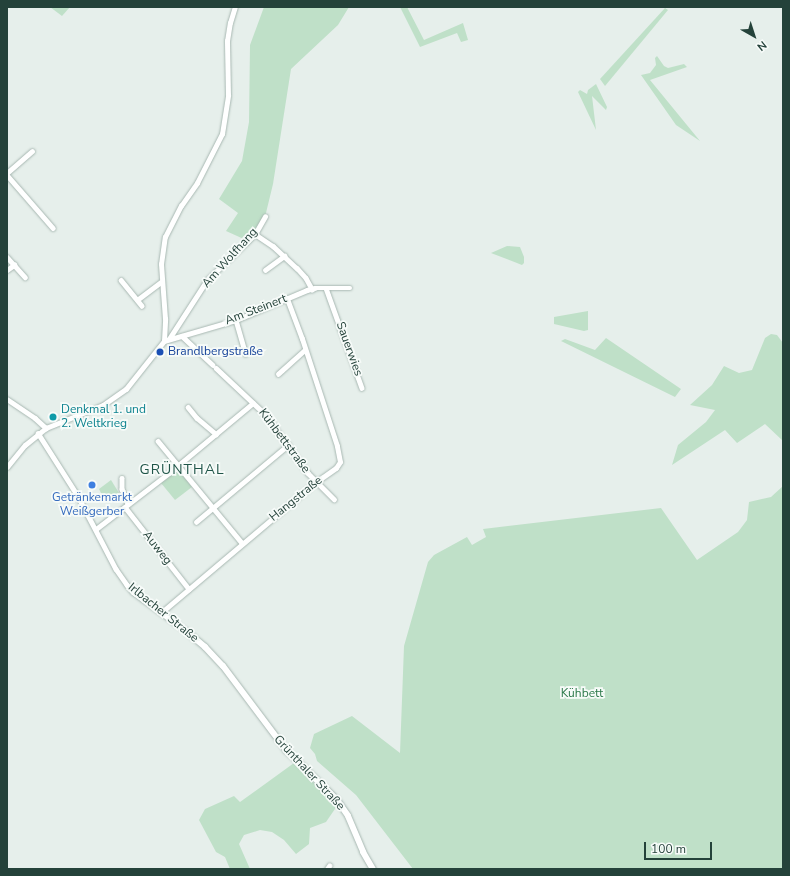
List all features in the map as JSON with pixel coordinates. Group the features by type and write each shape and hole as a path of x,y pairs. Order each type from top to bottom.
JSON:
{"street":[{"path":"7,467 25,445 38,433 46,428 103,405 119,395 135,379 164,341 165,319 161,264 165,237 171,223 197,183 222,134 228,95 227,41 230,23 235,7"},
{"path":"32,151 7,174 53,228"},
{"name":"Am Wolfhang","path":"169,339 207,280 255,234 265,217"},
{"path":"255,234 284,256 302,273 312,289"},
{"path":"7,256 25,277"},
{"path":"265,270 284,256"},
{"path":"7,270 14,265"},
{"path":"121,280 142,306"},
{"path":"137,300 162,281"},
{"name":"Sauerwies","path":"326,288 362,388"},
{"name":"Am Steinert","path":"164,341 236,320 312,289 350,288"},
{"name":"Hangstraße","path":"162,612 316,482 336,468 340,462 337,446 306,350 287,299"},
{"path":"236,320 246,354"},
{"name":"Kühbettstraße","path":"182,336 265,414 316,482 334,499"},
{"path":"278,374 306,350"},
{"path":"7,399 35,418 46,428"},
{"path":"96,529 177,466 253,403"},
{"path":"188,407 197,418 216,434"},
{"name":"Irlbacher Straße","path":"38,433 78,496 116,569 127,585 133,592 162,612 205,647"},
{"path":"158,442 242,544"},
{"path":"196,522 288,445"},
{"path":"122,478 122,489 126,506"},
{"name":"Auweg","path":"126,506 189,589"},
{"name":"Grünthaler Straße","path":"205,647 230,675 283,746 337,800 348,816 373,869"}],"green space":[{"path":"50,7 70,7 62,16"},
{"path":"264,7 349,7 338,25 291,69 273,184 265,217 255,234 246,240 226,231 238,213 219,199 242,161 249,122 250,45"},
{"path":"400,7 407,7 424,40 463,23 468,40 461,42 457,33 420,47"},
{"path":"665,8 668,10 605,86 600,79"},
{"path":"657,56 664,66 668,68 684,64 687,67 650,80 700,141 676,125 641,75 650,73 656,65 655,58"},
{"path":"596,84 607,107 606,110 592,96 596,130 578,92 580,90 587,94 588,90"},
{"path":"507,246 520,247 524,257 524,263 522,265 491,253"},
{"path":"588,311 588,330 584,331 554,324 554,317"},
{"path":"771,334 777,335 783,343 783,441 765,424 737,443 725,430 672,465 678,445 706,422 715,410 690,405 712,385 724,366 739,373 752,370 765,338"},
{"path":"606,338 681,389 675,397 561,341 565,339 595,350"},
{"path":"175,472 180,472 192,487 175,500 161,483"},
{"path":"111,480 119,493 106,503 99,489"},
{"name":"Kühbett","path":"783,486 783,869 413,869 356,795 317,761 315,754 310,748 314,734 352,716 400,753 404,646 428,562 434,555 467,537 472,545 486,537 483,529 661,508 697,560 738,532 747,520 749,502 771,497"},
{"path":"294,763 337,806 326,822 310,828 309,844 296,854 284,840 272,832 260,830 244,835 239,844 250,869 230,869 225,857 216,852 199,820 205,809 234,796 240,802"}],"place":[{"name":"Brandlbergstraße","path":"160,352"},
{"name":"Denkmal 1. und 2. Weltkrieg","path":"53,417"},
{"name":"Getränkemarkt Weißgerber","path":"92,485"}],"district":[{"name":"GRÜNTHAL","path":"182,470"}]}
